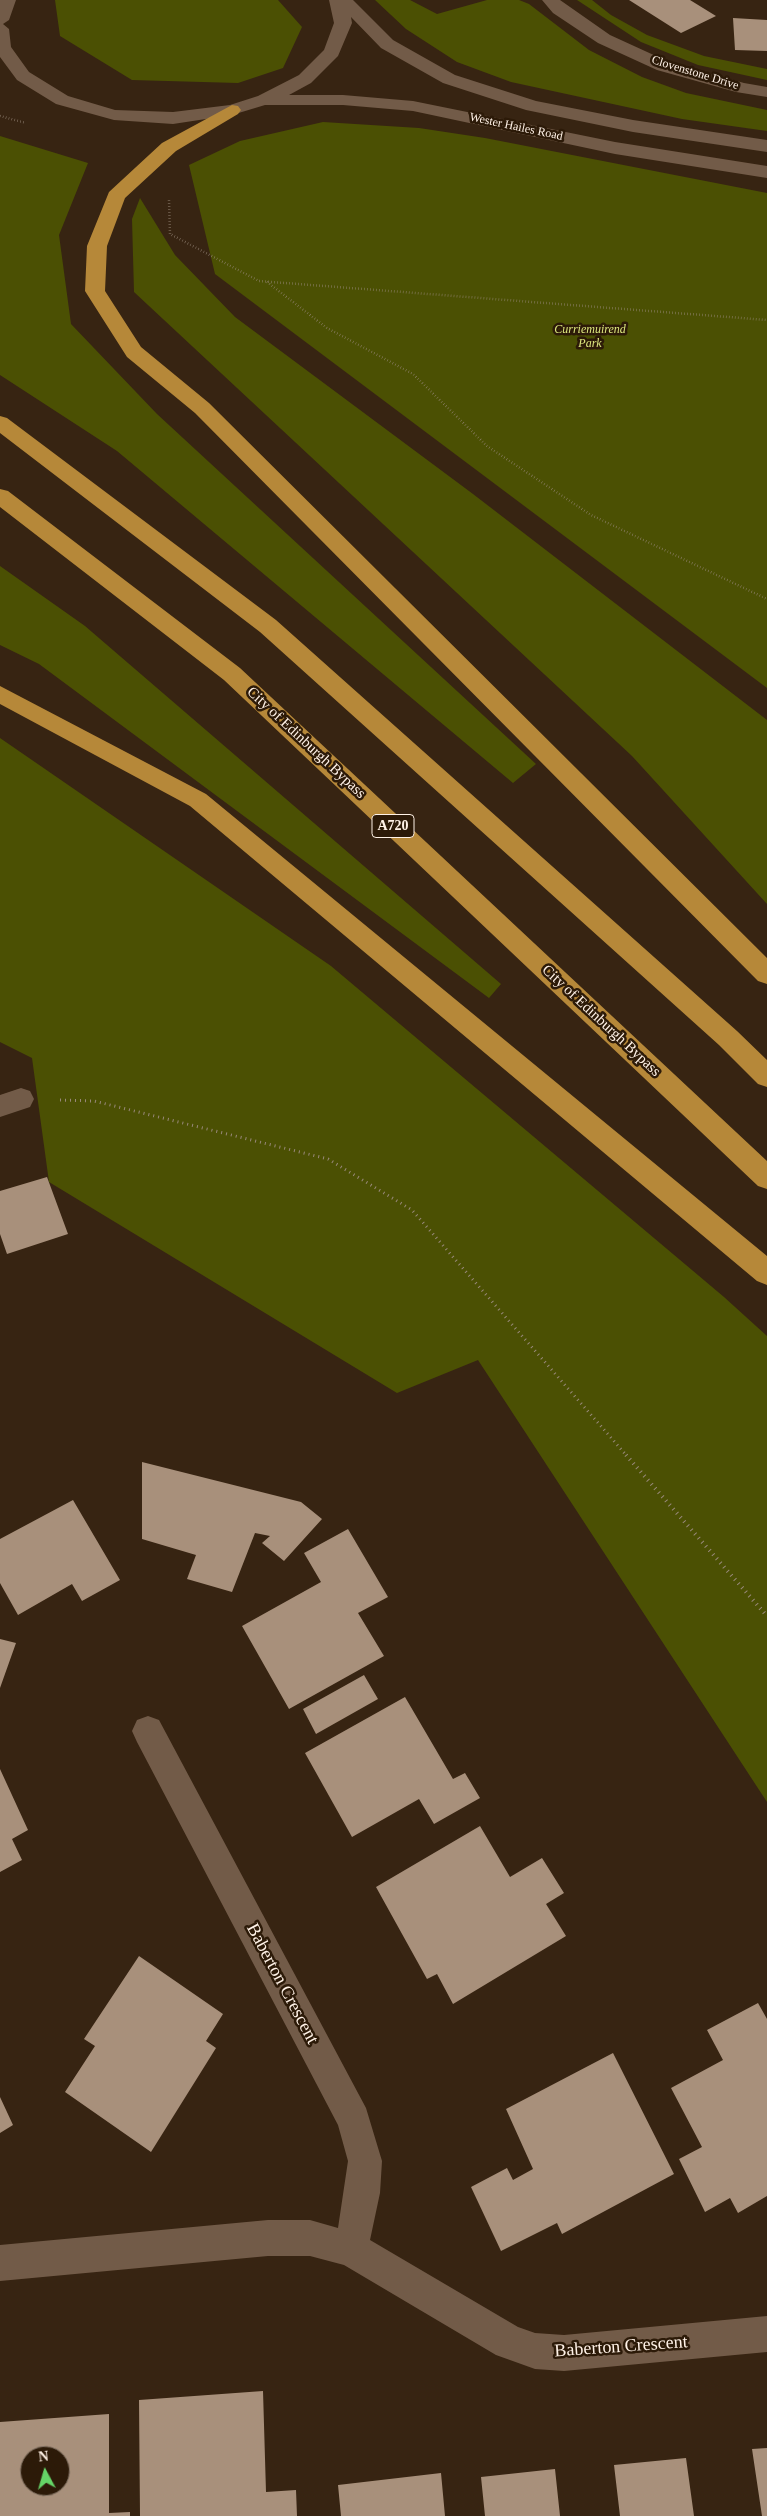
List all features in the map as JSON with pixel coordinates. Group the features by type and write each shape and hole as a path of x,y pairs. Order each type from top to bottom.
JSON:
{"highway":[{"path":"232,110 170,146 147,164 116,196 97,246 96,291 134,352 202,408 767,974"},
{"path":"0,423 268,626 728,1038 767,1076"},
{"name":"City of Edinburgh Bypass","path":"0,496 232,674 767,1178"},
{"path":"0,694 198,800 767,1273"}],"main road":[{"path":"0,20 7,0"},
{"path":"1,41 23,76 62,100 105,112 174,118 232,110 264,100 305,79 332,52 343,23 338,0"},
{"name":"Wester Hailes Road","path":"343,0 387,44 449,79 532,106 633,126 767,146"},
{"name":"Clovenstone Drive","path":"551,0 558,9 604,39 663,66 742,88 767,92"},
{"name":"Wester Hailes Road","path":"264,100 343,100 413,106 615,148 767,172"},
{"name":"Baberton Crescent","path":"148,1732 354,2120 364,2161 362,2194 351,2249"},
{"name":"Baberton Crescent","path":"0,2263 268,2238 310,2238 351,2249 509,2342 535,2351 564,2353 767,2334"}],"path":[{"path":"147,164 168,179 170,234 259,281 767,320"},
{"path":"267,282 327,328 414,374 487,446 591,515 767,599"},
{"path":"10,1103 94,1101 328,1159 412,1210 767,1616"}],"green space":[{"path":"55,0 278,0 302,27 283,68 238,83 132,80 60,36"},
{"path":"375,0 410,0 437,14 487,0 519,0 529,4 589,50 642,77 686,93 767,110 767,131 682,119 511,82 457,62 406,29"},
{"path":"577,0 592,0 611,15 647,35 704,56 767,69 767,80 698,65 641,42"},
{"name":"Curriemuirend Park","path":"323,122 419,128 485,138 767,193 767,688 215,274 189,165 240,141"},
{"path":"0,136 88,163 59,235 71,324 157,414 536,764 513,783 117,451 0,375"},
{"path":"140,198 175,255 235,317 473,494 767,720 767,904 632,756 134,292 132,219"},
{"path":"0,566 85,626 501,984 489,998 39,664 0,645"},
{"path":"0,738 331,966 724,1297 767,1336 767,1802 478,1360 397,1393 49,1182 32,1058 0,1042"}],"building":[{"path":"629,0 690,0 716,16 681,33"},
{"path":"733,18 767,20 767,51 735,50"},
{"path":"47,1177 68,1234 7,1254 0,1234 0,1191"},
{"path":"142,1462 301,1502 322,1519 284,1561 262,1543 270,1536 255,1533 232,1592 187,1579 196,1555 142,1539"},
{"path":"73,1500 120,1580 82,1601 72,1584 18,1615 0,1583 0,1539"},
{"path":"348,1529 388,1597 358,1613 384,1656 289,1709 242,1626 321,1582 304,1553"},
{"path":"0,1639 16,1643 0,1688"},
{"path":"364,1675 378,1699 316,1734 303,1709"},
{"path":"405,1697 453,1779 465,1773 480,1798 434,1824 419,1799 352,1837 305,1753"},
{"path":"0,1769 28,1830 12,1839 22,1860 0,1872"},
{"path":"480,1826 510,1877 542,1858 564,1893 546,1904 566,1936 453,2004 437,1974 427,1979 376,1887"},
{"path":"139,1956 223,2014 206,2041 216,2048 151,2152 65,2092 95,2046 84,2039"},
{"path":"758,2003 767,2019 767,2196 738,2213 730,2198 705,2212 679,2159 702,2147 671,2088 723,2060 707,2030"},
{"path":"613,2053 674,2174 562,2234 557,2223 501,2251 471,2187 507,2168 513,2180 533,2169 506,2109"},
{"path":"0,2097 13,2125 0,2133"},
{"path":"263,2391 266,2492 296,2490 297,2516 140,2516 139,2400"},
{"path":"109,2414 109,2513 130,2512 130,2516 0,2516 0,2422"},
{"path":"767,2448 767,2516 762,2516 752,2449"},
{"path":"686,2458 694,2516 620,2516 614,2465"},
{"path":"555,2469 560,2516 485,2516 481,2477"},
{"path":"441,2473 445,2516 341,2516 338,2485"}]}
